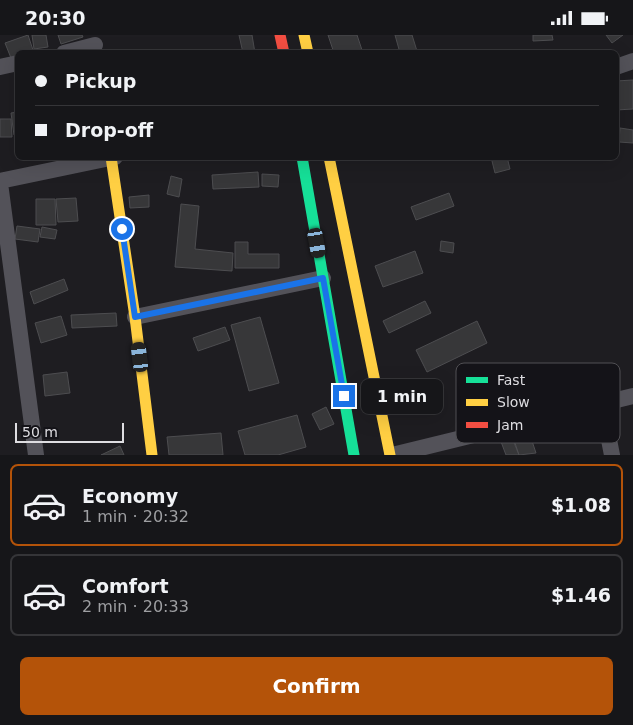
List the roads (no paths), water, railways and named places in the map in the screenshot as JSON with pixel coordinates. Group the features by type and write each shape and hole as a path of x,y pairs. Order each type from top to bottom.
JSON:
{"main road":[{"path":"280,35 283,50"},
{"path":"304,35 307,50"},
{"path":"111,160 135,317 152,455"},
{"path":"303,160 354,455"},
{"path":"330,160 391,455"}],"street":[{"path":"74,50 95,44"},
{"path":"619,66 633,61"},
{"path":"0,67 15,64"},
{"path":"36,455 0,182 102,160"},
{"path":"135,317 323,278"},
{"path":"620,399 633,396"},
{"path":"391,455 456,439"}]}
